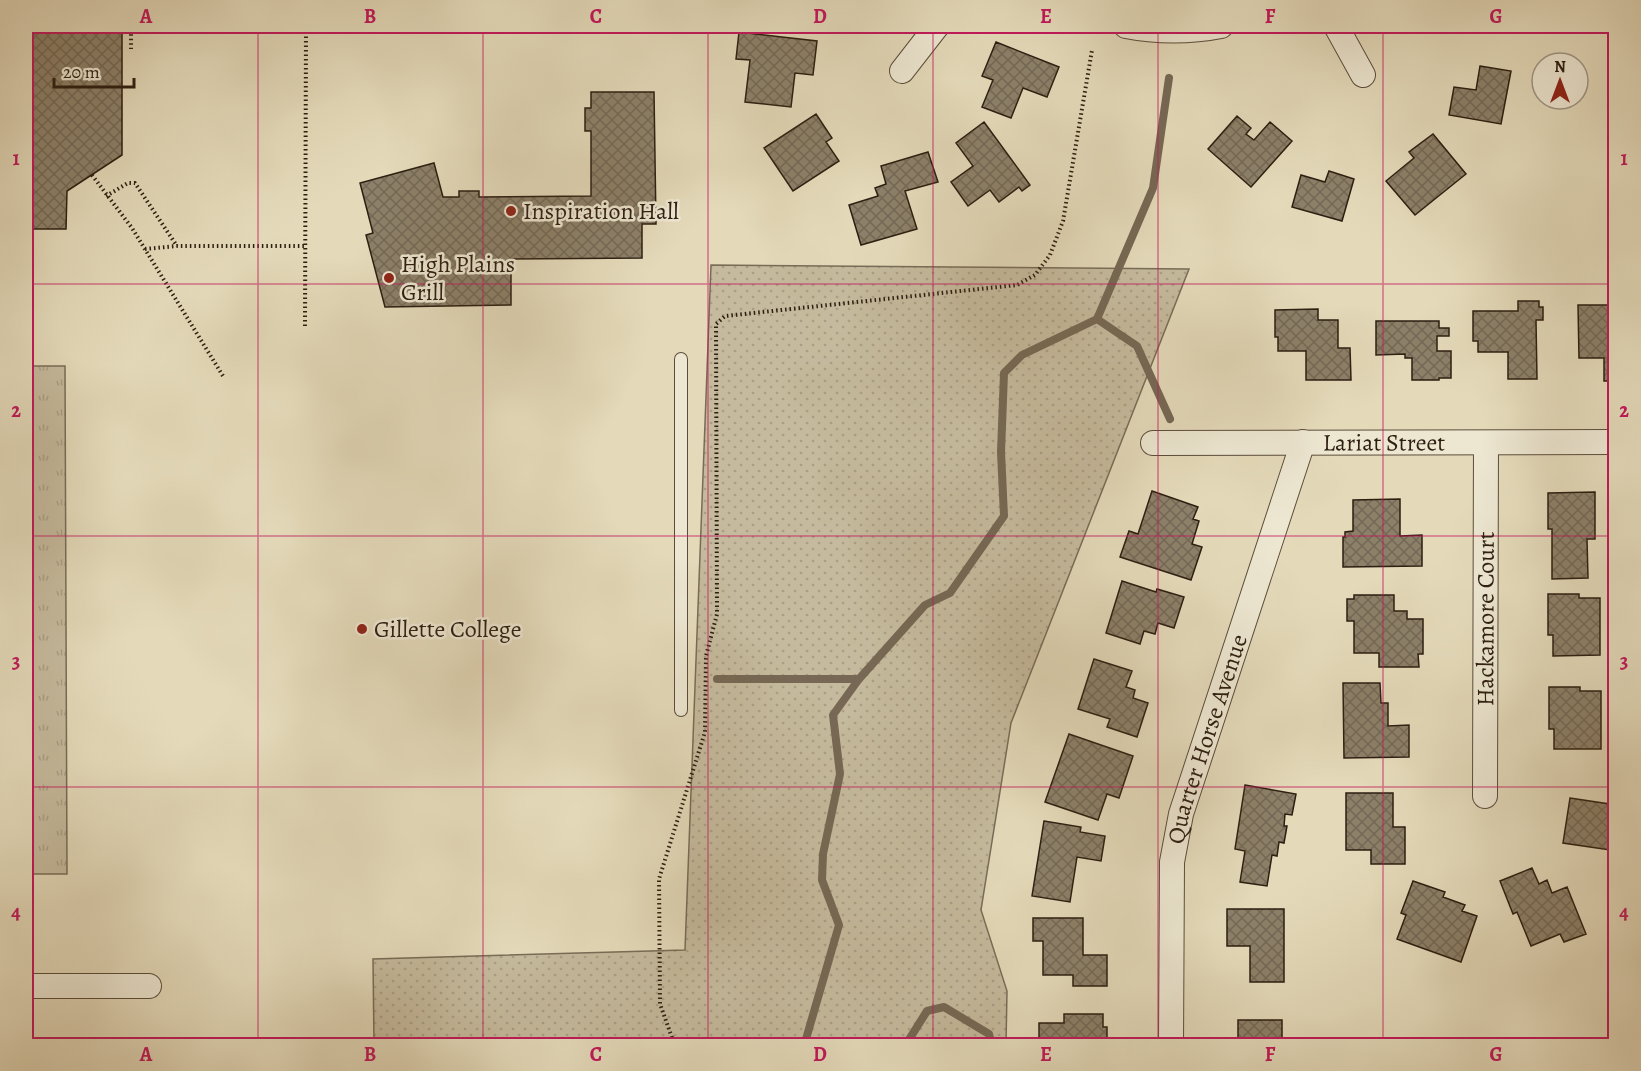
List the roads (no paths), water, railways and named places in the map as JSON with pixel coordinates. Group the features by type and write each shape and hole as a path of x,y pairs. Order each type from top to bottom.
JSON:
{"street":[{"path":"902,71 937,26"},
{"path":"1126,26 1200,30 1221,26"},
{"path":"1336,26 1363,75"},
{"name":"Lariat Street","path":"1153,442 1616,442"},
{"name":"Quarter Horse Avenue","path":"1172,1046 1172,862 1181,814 1303,442"},
{"name":"Hackamore Court","path":"1485,796 1486,442"},
{"path":"26,986 148,986"}],"lane":[{"path":"681,359 681,710"}],"waterway":[{"path":"804,1046 839,925 822,880 823,854 840,774 833,715 859,679 925,605 950,593 1004,516 1001,452 1004,373 1022,355 1097,319 1153,188 1169,78"},
{"path":"1097,319 1137,346 1170,419"},
{"path":"717,679 859,679"},
{"path":"905,1046 927,1011 944,1007 989,1034 992,1046"}],"place":[{"name":"Inspiration Hall","path":"511,211"},
{"name":"High Plains Grill","path":"389,278"},
{"name":"Gillette College","path":"362,629"}]}
